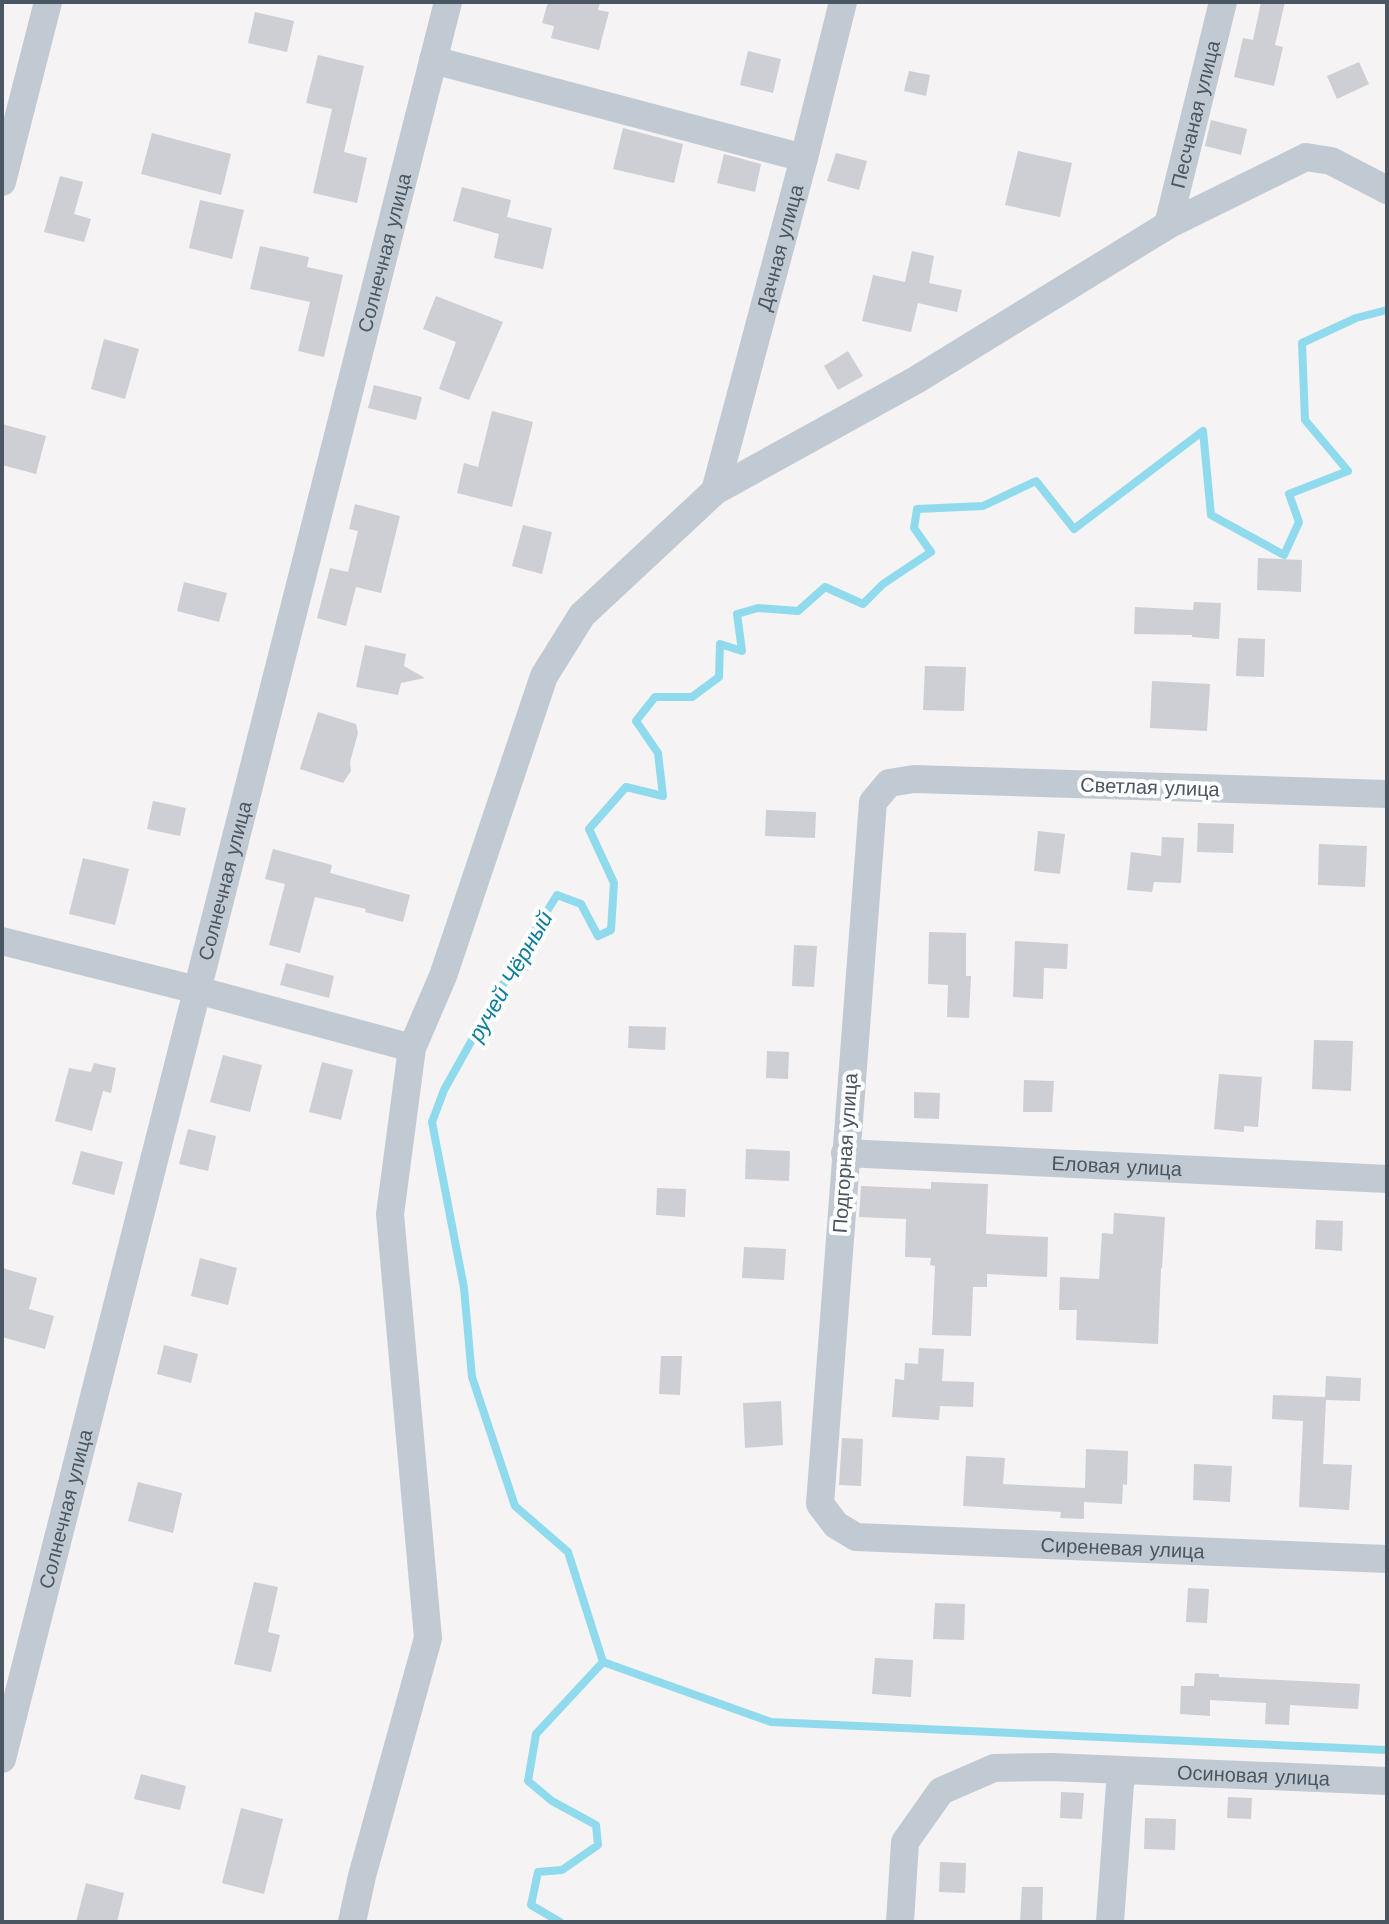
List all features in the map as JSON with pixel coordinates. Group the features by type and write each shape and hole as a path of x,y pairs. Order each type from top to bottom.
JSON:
{"street":[{"path":"2,182 48,2"},
{"name":"Солнечная улица","path":"2,1759 448,2"},
{"name":"Дачная улица","path":"715,491 843,2"},
{"name":"Песчаная улица","path":"1168,225 1223,2"},
{"path":"433,60 804,158"},
{"path":"352,1922 428,1638 390,1214 412,1048 443,976 544,676 582,615 715,491 916,380 1168,225 1306,157 1331,161 1387,190"},
{"name":"Светлая улица","path":"914,779 1387,794"},
{"name":"Подгорная улица","path":"856,1537 836,1525 820,1504 845,1153 873,802 889,783 914,779"},
{"path":"2,941 412,1048"},
{"name":"Еловая улица","path":"845,1153 1387,1179"},
{"name":"Сиреневая улица","path":"856,1537 1387,1559"},
{"name":"Осиновая улица","path":"900,1922 905,1842 941,1791 994,1768 1052,1767 1387,1781"},
{"path":"1110,1922 1121,1770"}],"building":[{"path":"548,2 600,2 598,10 609,12 599,50 551,38 554,26 542,23"},
{"path":"1261,2 1285,2 1275,45 1283,47 1274,86 1234,77 1243,38 1253,40"},
{"path":"255,12 294,21 287,52 248,43"},
{"path":"748,51 781,59 773,93 740,85"},
{"path":"318,55 364,66 344,152 367,158 357,203 313,193 332,109 306,103"},
{"path":"1359,62 1369,84 1337,99 1327,76"},
{"path":"909,71 930,75 926,96 904,91"},
{"path":"1211,120 1247,129 1241,155 1205,146"},
{"path":"623,128 683,144 674,183 613,169"},
{"path":"152,133 231,154 221,195 141,174"},
{"path":"1018,151 1072,163 1060,217 1005,205"},
{"path":"836,153 867,161 859,190 827,181"},
{"path":"724,154 761,164 755,192 717,183"},
{"path":"60,176 83,182 74,214 91,219 84,242 44,232"},
{"path":"462,187 511,200 507,217 552,228 543,269 494,258 499,234 453,221"},
{"path":"200,200 244,210 232,259 189,248"},
{"path":"260,246 309,257 307,267 343,275 324,357 298,351 310,302 250,289"},
{"path":"912,251 934,256 929,283 962,290 957,312 918,303 911,332 862,321 873,275 905,282"},
{"path":"436,296 503,322 469,400 439,389 456,342 423,329"},
{"path":"104,339 139,349 125,399 91,389"},
{"path":"848,351 863,376 838,390 824,366"},
{"path":"374,385 422,397 416,420 368,408"},
{"path":"492,411 533,422 512,507 457,493 464,463 478,467"},
{"path":"2,424 46,436 36,474 2,465"},
{"path":"355,504 400,516 381,593 356,587 346,626 317,618 330,568 348,572 358,531 349,529"},
{"path":"523,525 552,532 542,574 512,566"},
{"path":"1258,558 1302,560 1301,592 1257,590"},
{"path":"184,582 227,593 219,622 177,611"},
{"path":"1194,602 1221,603 1219,639 1192,635 1134,634 1135,607 1193,610"},
{"path":"1238,638 1265,639 1264,677 1236,676"},
{"path":"365,645 406,654 404,666 425,678 401,683 398,695 356,687"},
{"path":"925,666 966,667 964,711 923,710"},
{"path":"1152,681 1210,684 1207,731 1150,728"},
{"path":"318,712 356,724 358,733 350,762 351,771 343,783 300,769"},
{"path":"153,801 186,808 180,836 147,829"},
{"path":"766,810 816,812 815,838 765,836"},
{"path":"1198,823 1234,824 1233,853 1197,852"},
{"path":"1038,831 1065,834 1060,874 1034,871"},
{"path":"1162,837 1184,838 1181,883 1154,882 1152,892 1127,890 1131,852 1161,856"},
{"path":"1319,844 1367,846 1365,887 1318,885"},
{"path":"273,849 332,865 330,873 410,895 403,922 315,897 300,953 269,945 285,884 265,879"},
{"path":"83,858 129,869 115,925 69,914"},
{"path":"929,932 966,933 966,976 971,976 969,1018 947,1017 948,985 928,984"},
{"path":"1015,941 1068,944 1067,969 1044,968 1043,999 1013,997"},
{"path":"794,945 817,946 814,987 792,986"},
{"path":"286,963 334,976 329,998 280,985"},
{"path":"629,1026 666,1027 665,1050 628,1048"},
{"path":"1314,1040 1353,1041 1351,1091 1312,1089"},
{"path":"767,1051 789,1052 788,1079 766,1078"},
{"path":"223,1055 262,1065 250,1112 210,1102"},
{"path":"322,1062 353,1070 341,1120 309,1112"},
{"path":"94,1063 116,1068 111,1093 103,1091 92,1131 55,1121 69,1068 91,1072"},
{"path":"1219,1074 1262,1077 1258,1127 1244,1126 1244,1132 1214,1129"},
{"path":"1024,1080 1054,1081 1052,1112 1023,1112"},
{"path":"914,1092 940,1093 939,1119 914,1118"},
{"path":"188,1129 216,1136 208,1171 179,1164"},
{"path":"746,1149 790,1151 789,1181 745,1179"},
{"path":"81,1151 123,1162 114,1195 72,1184"},
{"path":"931,1182 988,1184 986,1234 1048,1237 1047,1277 987,1274 987,1287 973,1287 971,1336 932,1335 935,1266 930,1265 931,1258 905,1257 906,1219 859,1217 861,1186 931,1189"},
{"path":"657,1188 686,1189 685,1217 656,1215"},
{"path":"1114,1213 1165,1217 1158,1344 1076,1340 1077,1310 1059,1310 1060,1277 1099,1279 1102,1233 1113,1234"},
{"path":"1316,1220 1343,1221 1342,1251 1315,1249"},
{"path":"744,1247 786,1249 784,1280 742,1278"},
{"path":"200,1258 237,1268 228,1305 191,1296"},
{"path":"2,1268 37,1278 29,1309 54,1316 45,1349 2,1337"},
{"path":"164,1345 198,1354 191,1383 157,1374"},
{"path":"919,1348 944,1349 942,1381 974,1382 973,1407 940,1406 939,1420 892,1417 895,1379 904,1380 905,1363 918,1364"},
{"path":"661,1356 682,1356 680,1395 659,1394"},
{"path":"1326,1376 1361,1378 1360,1401 1326,1400 1323,1464 1352,1465 1349,1510 1299,1507 1303,1421 1272,1419 1273,1395 1325,1397"},
{"path":"781,1401 783,1445 745,1448 743,1403"},
{"path":"842,1438 863,1439 861,1486 839,1485"},
{"path":"1086,1449 1128,1451 1127,1485 1123,1484 1122,1504 1084,1502 1084,1519 1060,1518 1061,1512 963,1506 966,1456 1005,1458 1003,1484 1085,1488"},
{"path":"1194,1464 1232,1466 1230,1502 1193,1500"},
{"path":"138,1482 182,1493 173,1533 128,1521"},
{"path":"254,1582 278,1587 268,1632 280,1635 271,1672 234,1664"},
{"path":"1188,1588 1209,1589 1207,1623 1186,1622"},
{"path":"935,1603 965,1604 964,1640 933,1639"},
{"path":"875,1658 913,1660 911,1697 872,1694"},
{"path":"1195,1673 1360,1684 1358,1709 1290,1705 1289,1725 1265,1724 1266,1703 1210,1700 1210,1716 1180,1714 1181,1686 1194,1686"},
{"path":"141,1774 186,1786 180,1810 134,1799"},
{"path":"1061,1792 1084,1793 1082,1819 1060,1818"},
{"path":"1228,1797 1252,1798 1251,1819 1227,1818"},
{"path":"241,1808 283,1819 264,1894 222,1883"},
{"path":"1145,1818 1176,1819 1175,1850 1144,1849"},
{"path":"940,1862 966,1863 965,1893 939,1892"},
{"path":"86,1883 124,1893 117,1922 76,1922"},
{"path":"1022,1887 1043,1887 1042,1922 1020,1922"}],"waterway":[{"name":"ручей Чёрный","path":"560,1922 531,1905 538,1872 562,1870 598,1845 596,1825 552,1801 528,1781 536,1734 603,1662 568,1552 515,1506 472,1377 464,1288 432,1122 444,1090 557,895 581,904 598,936 611,930 614,883 589,829 626,787 663,796 658,753 636,721 655,697 692,697 719,677 720,644 742,651 737,614 758,608 798,611 825,587 863,604 883,584 931,552 914,528 917,509 983,506 1036,481 1074,529 1203,431 1211,515 1284,555 1299,522 1289,494 1348,471 1305,420 1302,343 1356,318 1387,310"},
{"path":"603,1662 771,1722 1387,1750"}]}
